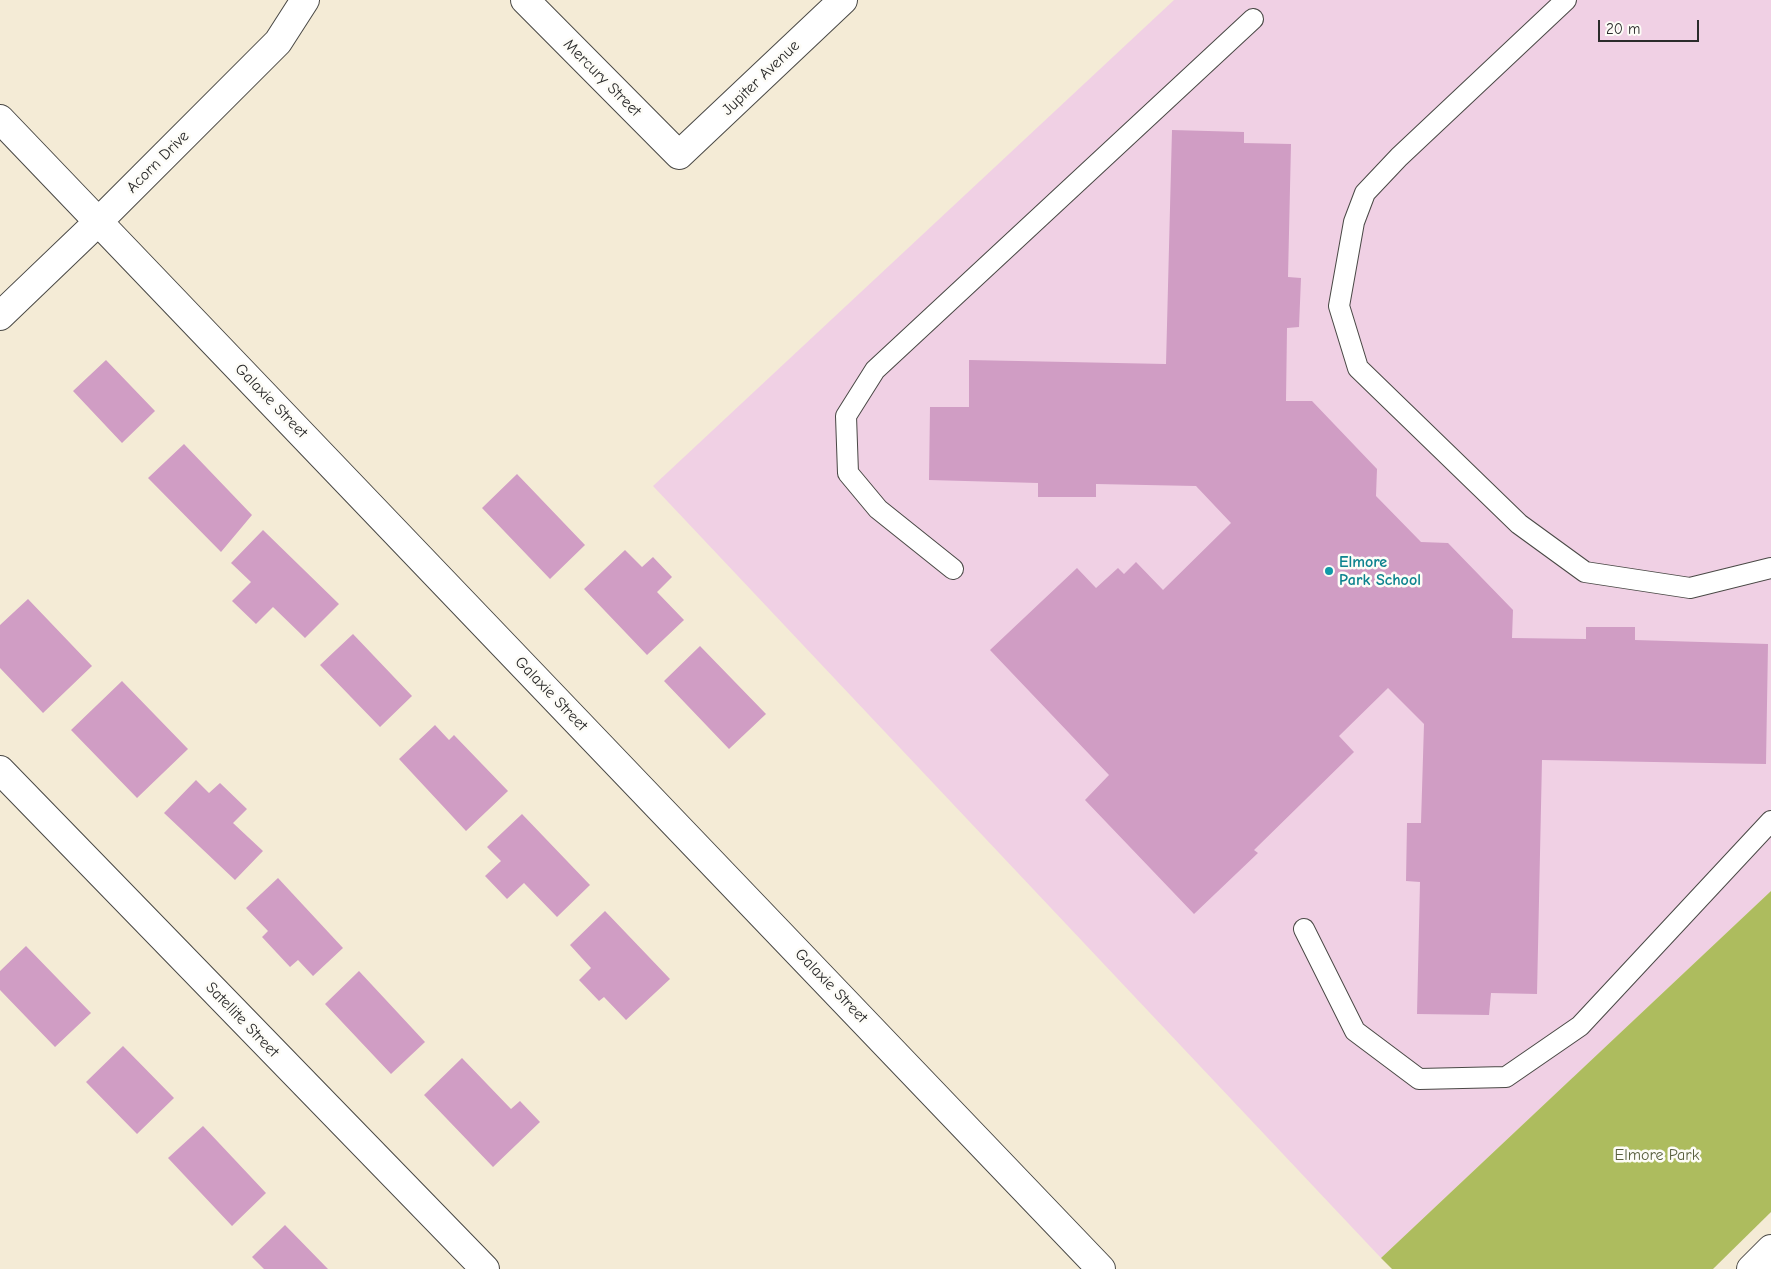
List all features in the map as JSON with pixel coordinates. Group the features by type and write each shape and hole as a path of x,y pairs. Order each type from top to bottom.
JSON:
{"street":[{"name":"Acorn Drive","path":"0,316 99,221 278,42 305,0"},
{"name":"Mercury Street","path":"525,0 679,155"},
{"name":"Jupiter Avenue","path":"679,155 843,0"},
{"name":"Galaxie Street","path":"0,119 1101,1269"},
{"name":"Satellite Street","path":"0,770 485,1269"},
{"path":"1751,1269 1771,1249"}],"lane":[{"path":"1566,0 1399,157 1365,192 1354,222 1339,306 1358,368 1519,524 1585,572 1690,588 1771,568"},
{"path":"953,569 878,508 848,473 846,416 876,370 1253,19"},
{"path":"1304,929 1355,1031 1419,1079 1506,1077 1580,1026 1771,822"}],"shaded area":[{"path":"1174,0 1771,0 1771,891 1381,1258 653,486"}],"green space":[{"name":"Elmore Park","path":"1771,891 1771,1212 1713,1269 1392,1269 1381,1258"}],"building":[{"name":"Elmore Park School","path":"1172,130 1244,132 1244,143 1291,144 1288,277 1301,278 1299,327 1287,328 1286,401 1312,401 1377,469 1376,496 1421,542 1448,543 1513,610 1512,638 1586,639 1586,627 1635,627 1635,640 1768,644 1766,764 1542,760 1537,994 1491,993 1489,1015 1417,1014 1420,882 1406,881 1407,823 1421,823 1424,724 1388,688 1339,736 1354,752 1254,850 1258,853 1194,914 1085,800 1109,775 990,650 1077,568 1096,588 1118,568 1124,574 1136,562 1163,590 1231,523 1196,486 1096,484 1096,497 1038,497 1038,483 929,480 930,407 969,407 969,360 1166,364"},
{"path":"106,360 155,411 122,443 73,391"},
{"path":"184,444 252,515 221,552 148,478"},
{"path":"517,474 585,545 550,579 482,508"},
{"path":"263,530 339,604 305,638 273,607 256,624 232,601 251,582 231,563"},
{"path":"625,550 642,567 653,557 672,577 657,592 684,620 647,655 584,589"},
{"path":"28,599 92,666 43,713 0,668 0,625"},
{"path":"353,634 412,696 380,727 320,665"},
{"path":"700,646 766,714 729,749 664,681"},
{"path":"122,681 188,749 137,798 71,730"},
{"path":"435,725 449,740 454,735 508,791 466,831 399,759"},
{"path":"196,780 209,793 220,783 247,809 233,823 263,851 235,880 164,813"},
{"path":"522,814 590,885 557,917 524,883 507,899 485,876 501,861 487,847"},
{"path":"278,878 343,948 313,976 298,960 290,967 262,937 268,931 246,908"},
{"path":"605,911 670,979 626,1020 604,997 599,1001 579,980 591,968 570,945"},
{"path":"26,946 91,1013 55,1047 0,990 0,971"},
{"path":"359,971 425,1042 391,1074 325,1004"},
{"path":"123,1046 174,1098 137,1134 86,1082"},
{"path":"462,1058 511,1109 520,1101 540,1122 493,1167 424,1095"},
{"path":"203,1126 266,1193 232,1226 168,1158"},
{"path":"285,1225 328,1269 264,1269 252,1257"}],"place":[{"name":"Elmore Park School","path":"1329,571"}]}
